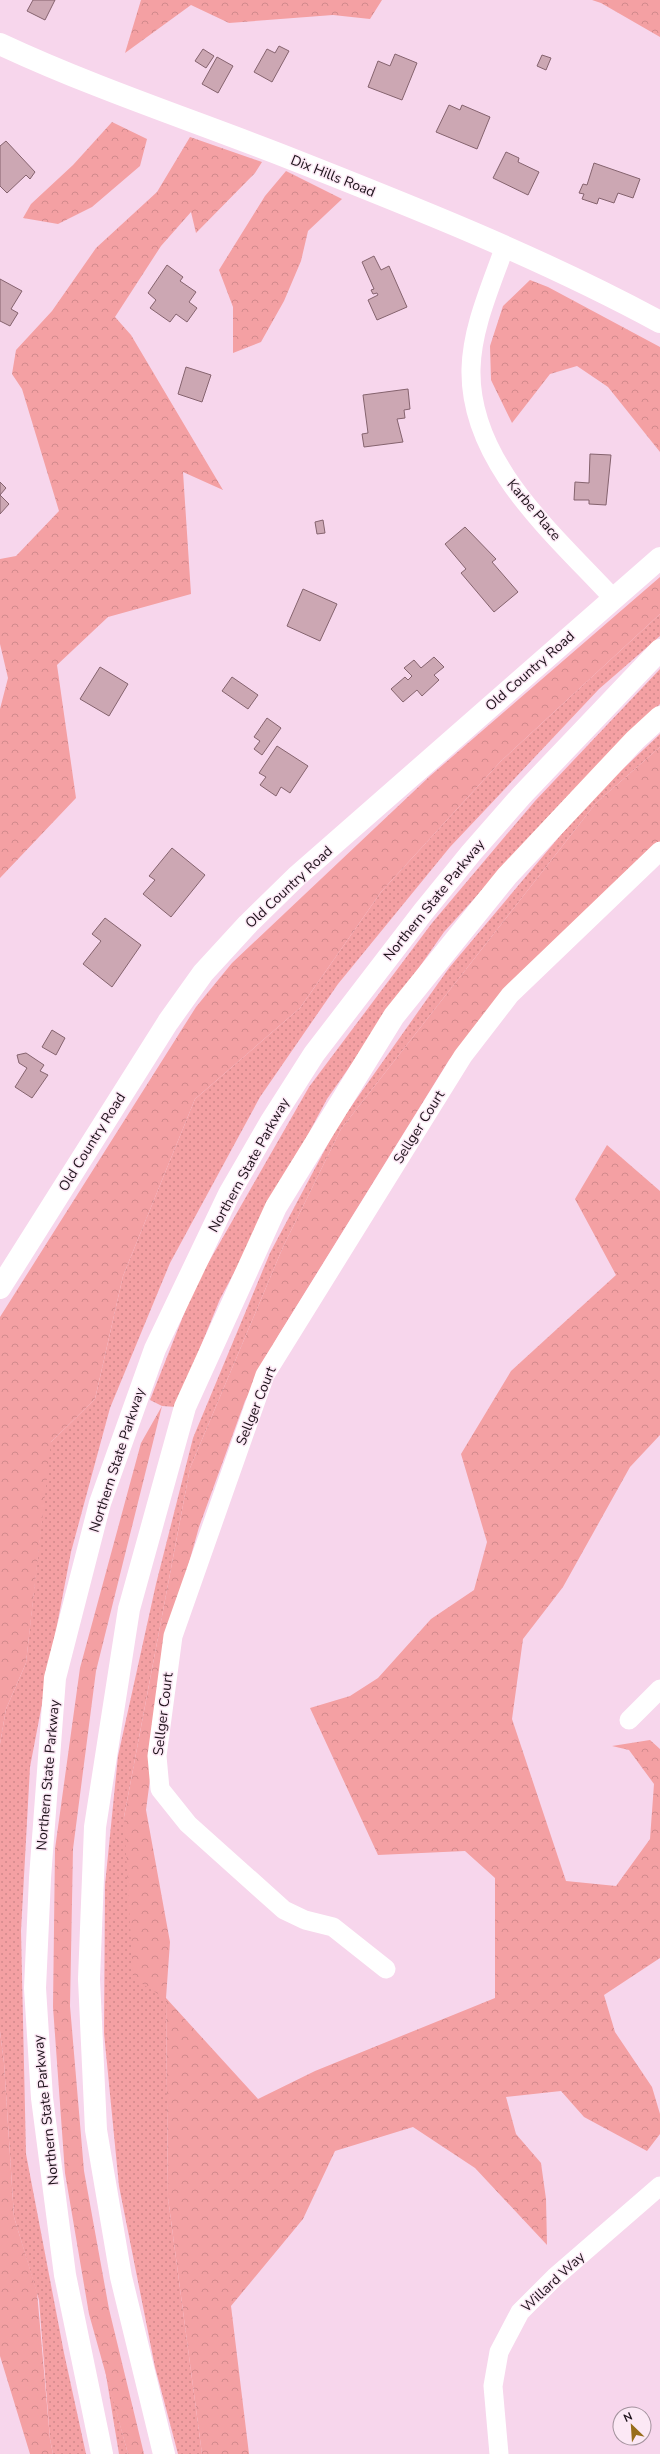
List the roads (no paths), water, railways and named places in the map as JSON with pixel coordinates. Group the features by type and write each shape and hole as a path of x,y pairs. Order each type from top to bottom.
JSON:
{"main road":[{"name":"Dix Hills Road","path":"0,44 165,113 284,156 505,246 660,322"},
{"name":"Old Country Road","path":"0,1288 168,1022 203,973 248,924 296,877 660,558"},
{"name":"Northern State Parkway","path":"102,2454 65,2275 42,2098 35,1988 40,1878 55,1678 100,1503 155,1349 229,1194 270,1123 314,1054 422,912 471,853 532,785 660,650"},
{"path":"164,2454 121,2277 96,2130 89,1979 95,1827 129,1609 185,1407 276,1207 394,1016 507,876 635,740 660,717"}],"street":[{"name":"Karbe Place","path":"505,246 476,334 471,369 473,404 484,436 516,492 613,598"},
{"name":"Sellger Court","path":"386,1969 333,1927 305,1920 284,1910 188,1824 160,1789 157,1756 173,1636 265,1375 463,1056 510,995 659,854"},
{"path":"629,1720 660,1689"},
{"name":"Willard Way","path":"499,2454 493,2386 499,2352 520,2312 556,2277 660,2186"}]}
